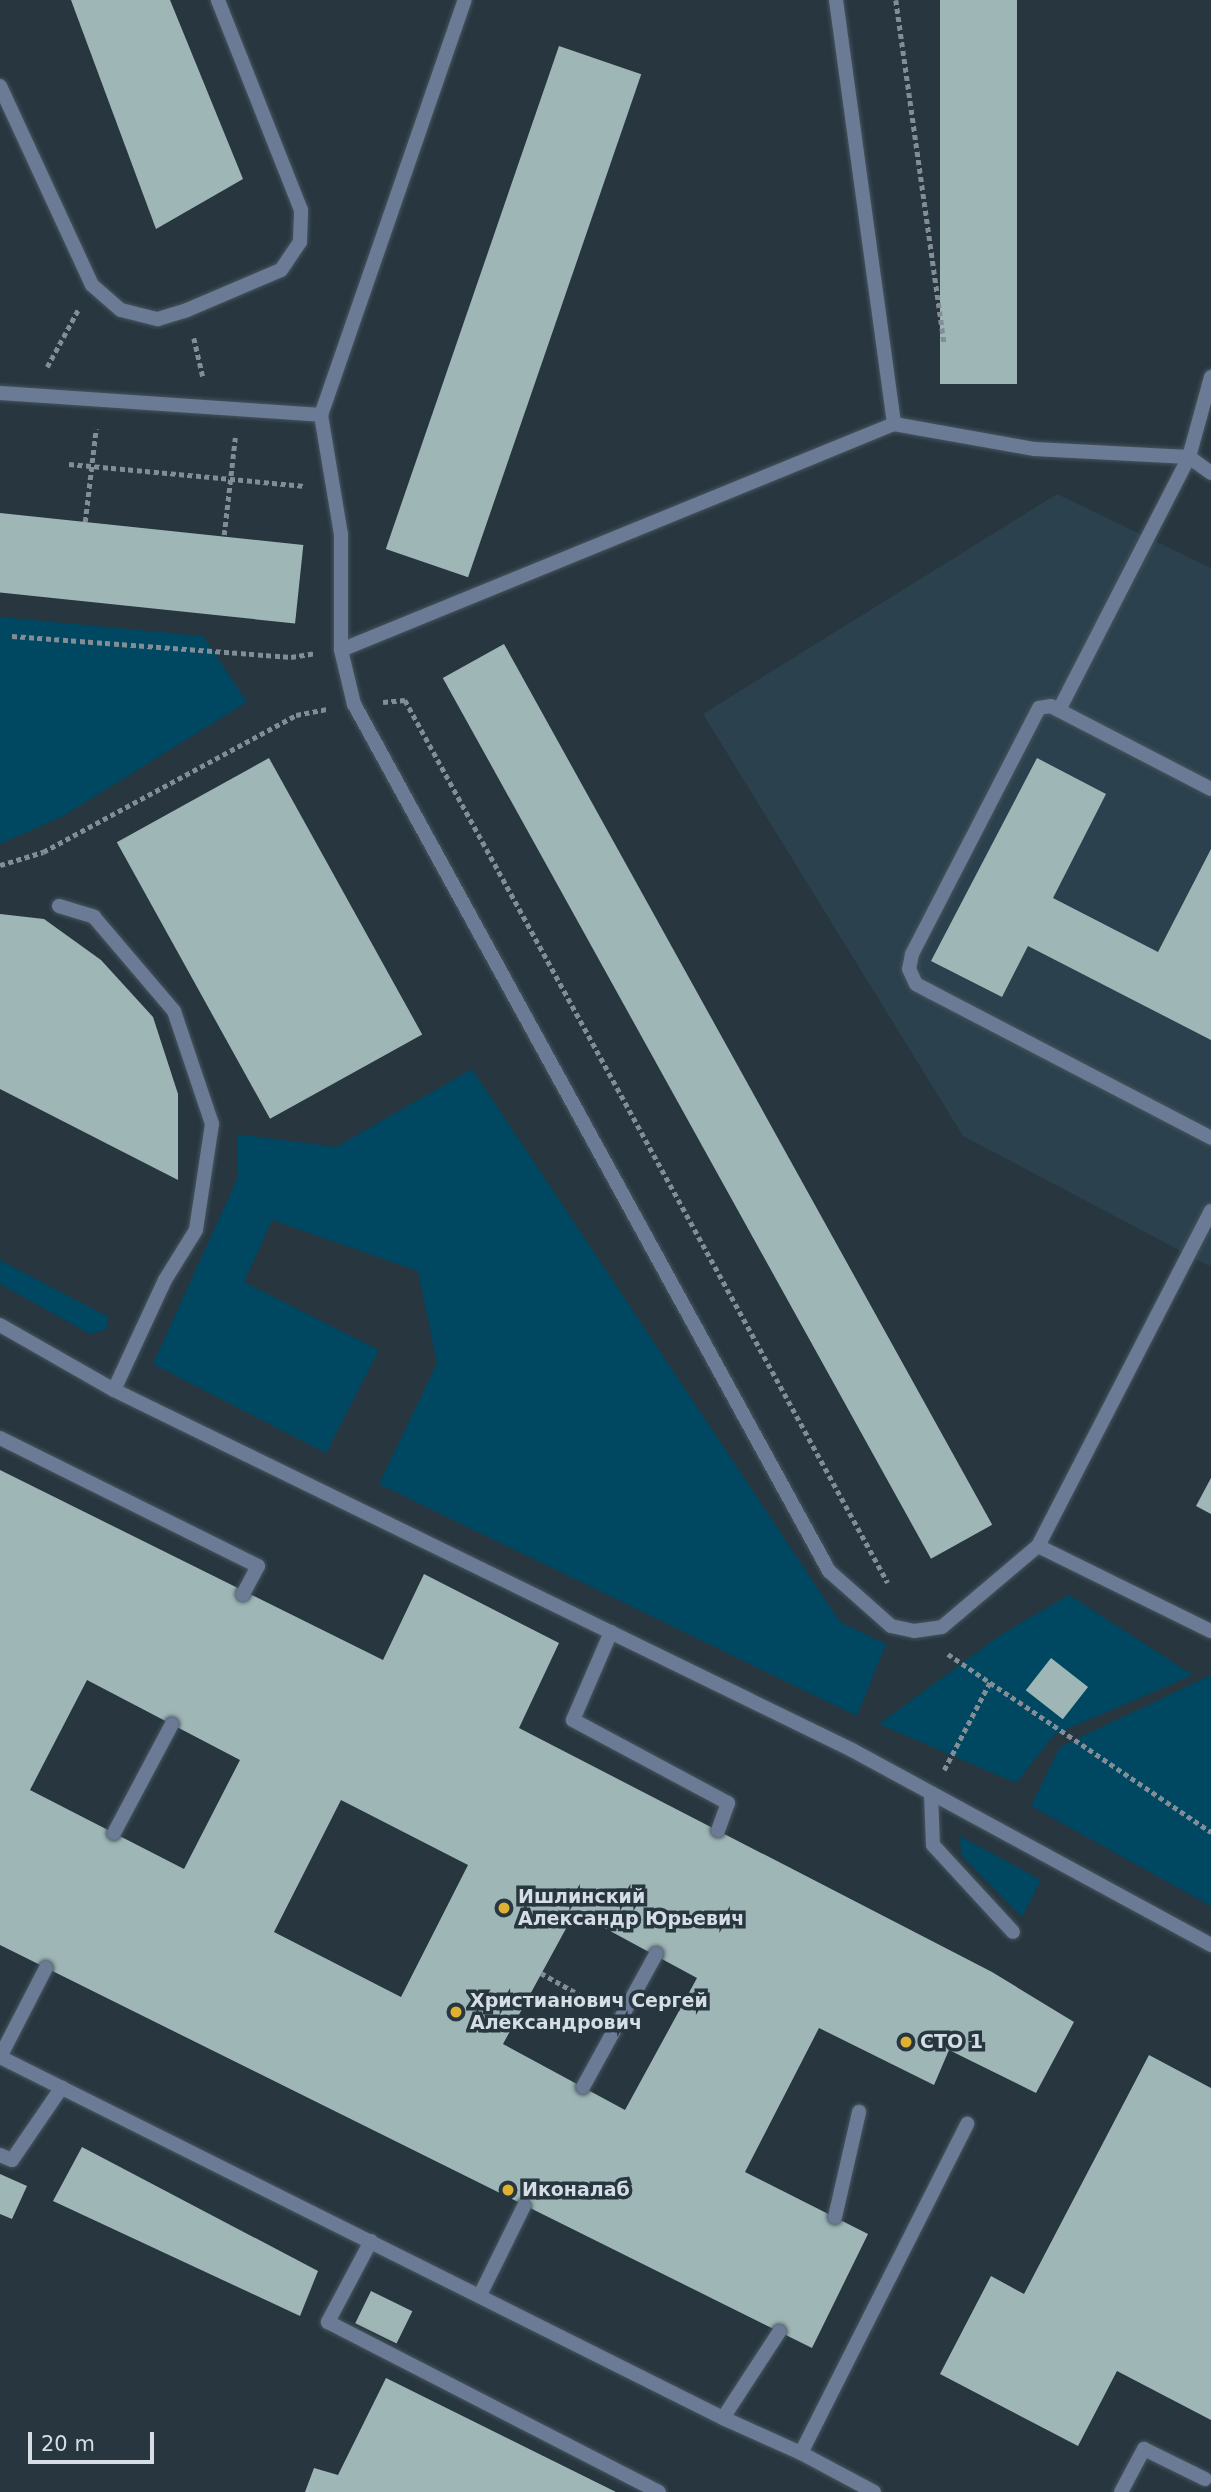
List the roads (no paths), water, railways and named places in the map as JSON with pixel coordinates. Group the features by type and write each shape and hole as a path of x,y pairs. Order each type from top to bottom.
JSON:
{"lane":[{"path":"0,86 92,285 121,310 158,319 187,310 281,270 300,242 301,210 218,0"},
{"path":"465,0 321,415 341,534 341,650 354,704 828,1571 891,1626 914,1631 942,1627 1038,1546 1211,1211"},
{"path":"836,0 894,424"},
{"path":"1059,710 1189,457 1211,377"},
{"path":"0,393 211,410 321,415"},
{"path":"341,650 894,424 1035,450 1189,457 1211,473"},
{"path":"1211,789 1045,705 1036,712 912,954 909,969 916,984 930,992 1211,1138"},
{"path":"59,906 94,916 174,1011 212,1124 196,1230 165,1280 114,1390"},
{"path":"0,1325 114,1390 852,1750 1211,1945"},
{"path":"0,1438 258,1566 243,1594"},
{"path":"1038,1546 1211,1631"},
{"path":"611,1632 573,1720 728,1802 718,1830"},
{"path":"114,1833 172,1724"},
{"path":"931,1795 933,1845 1013,1932"},
{"path":"583,2087 656,1954"},
{"path":"46,1968 0,2057 723,2418 801,2453 874,2492"},
{"path":"0,2155 12,2160 62,2087"},
{"path":"835,2217 859,2112"},
{"path":"801,2453 967,2124"},
{"path":"480,2295 524,2206"},
{"path":"371,2241 328,2322 659,2492"},
{"path":"723,2418 779,2332"},
{"path":"1121,2492 1144,2449 1205,2479"}],"place":[{"name":"Ишлинский Александр Юрьевич","path":"504,1908"},
{"name":"Христианович Сергей Александрович","path":"456,2012"},
{"name":"СТО 1","path":"906,2042"},
{"name":"Иконалаб","path":"508,2190"}]}
